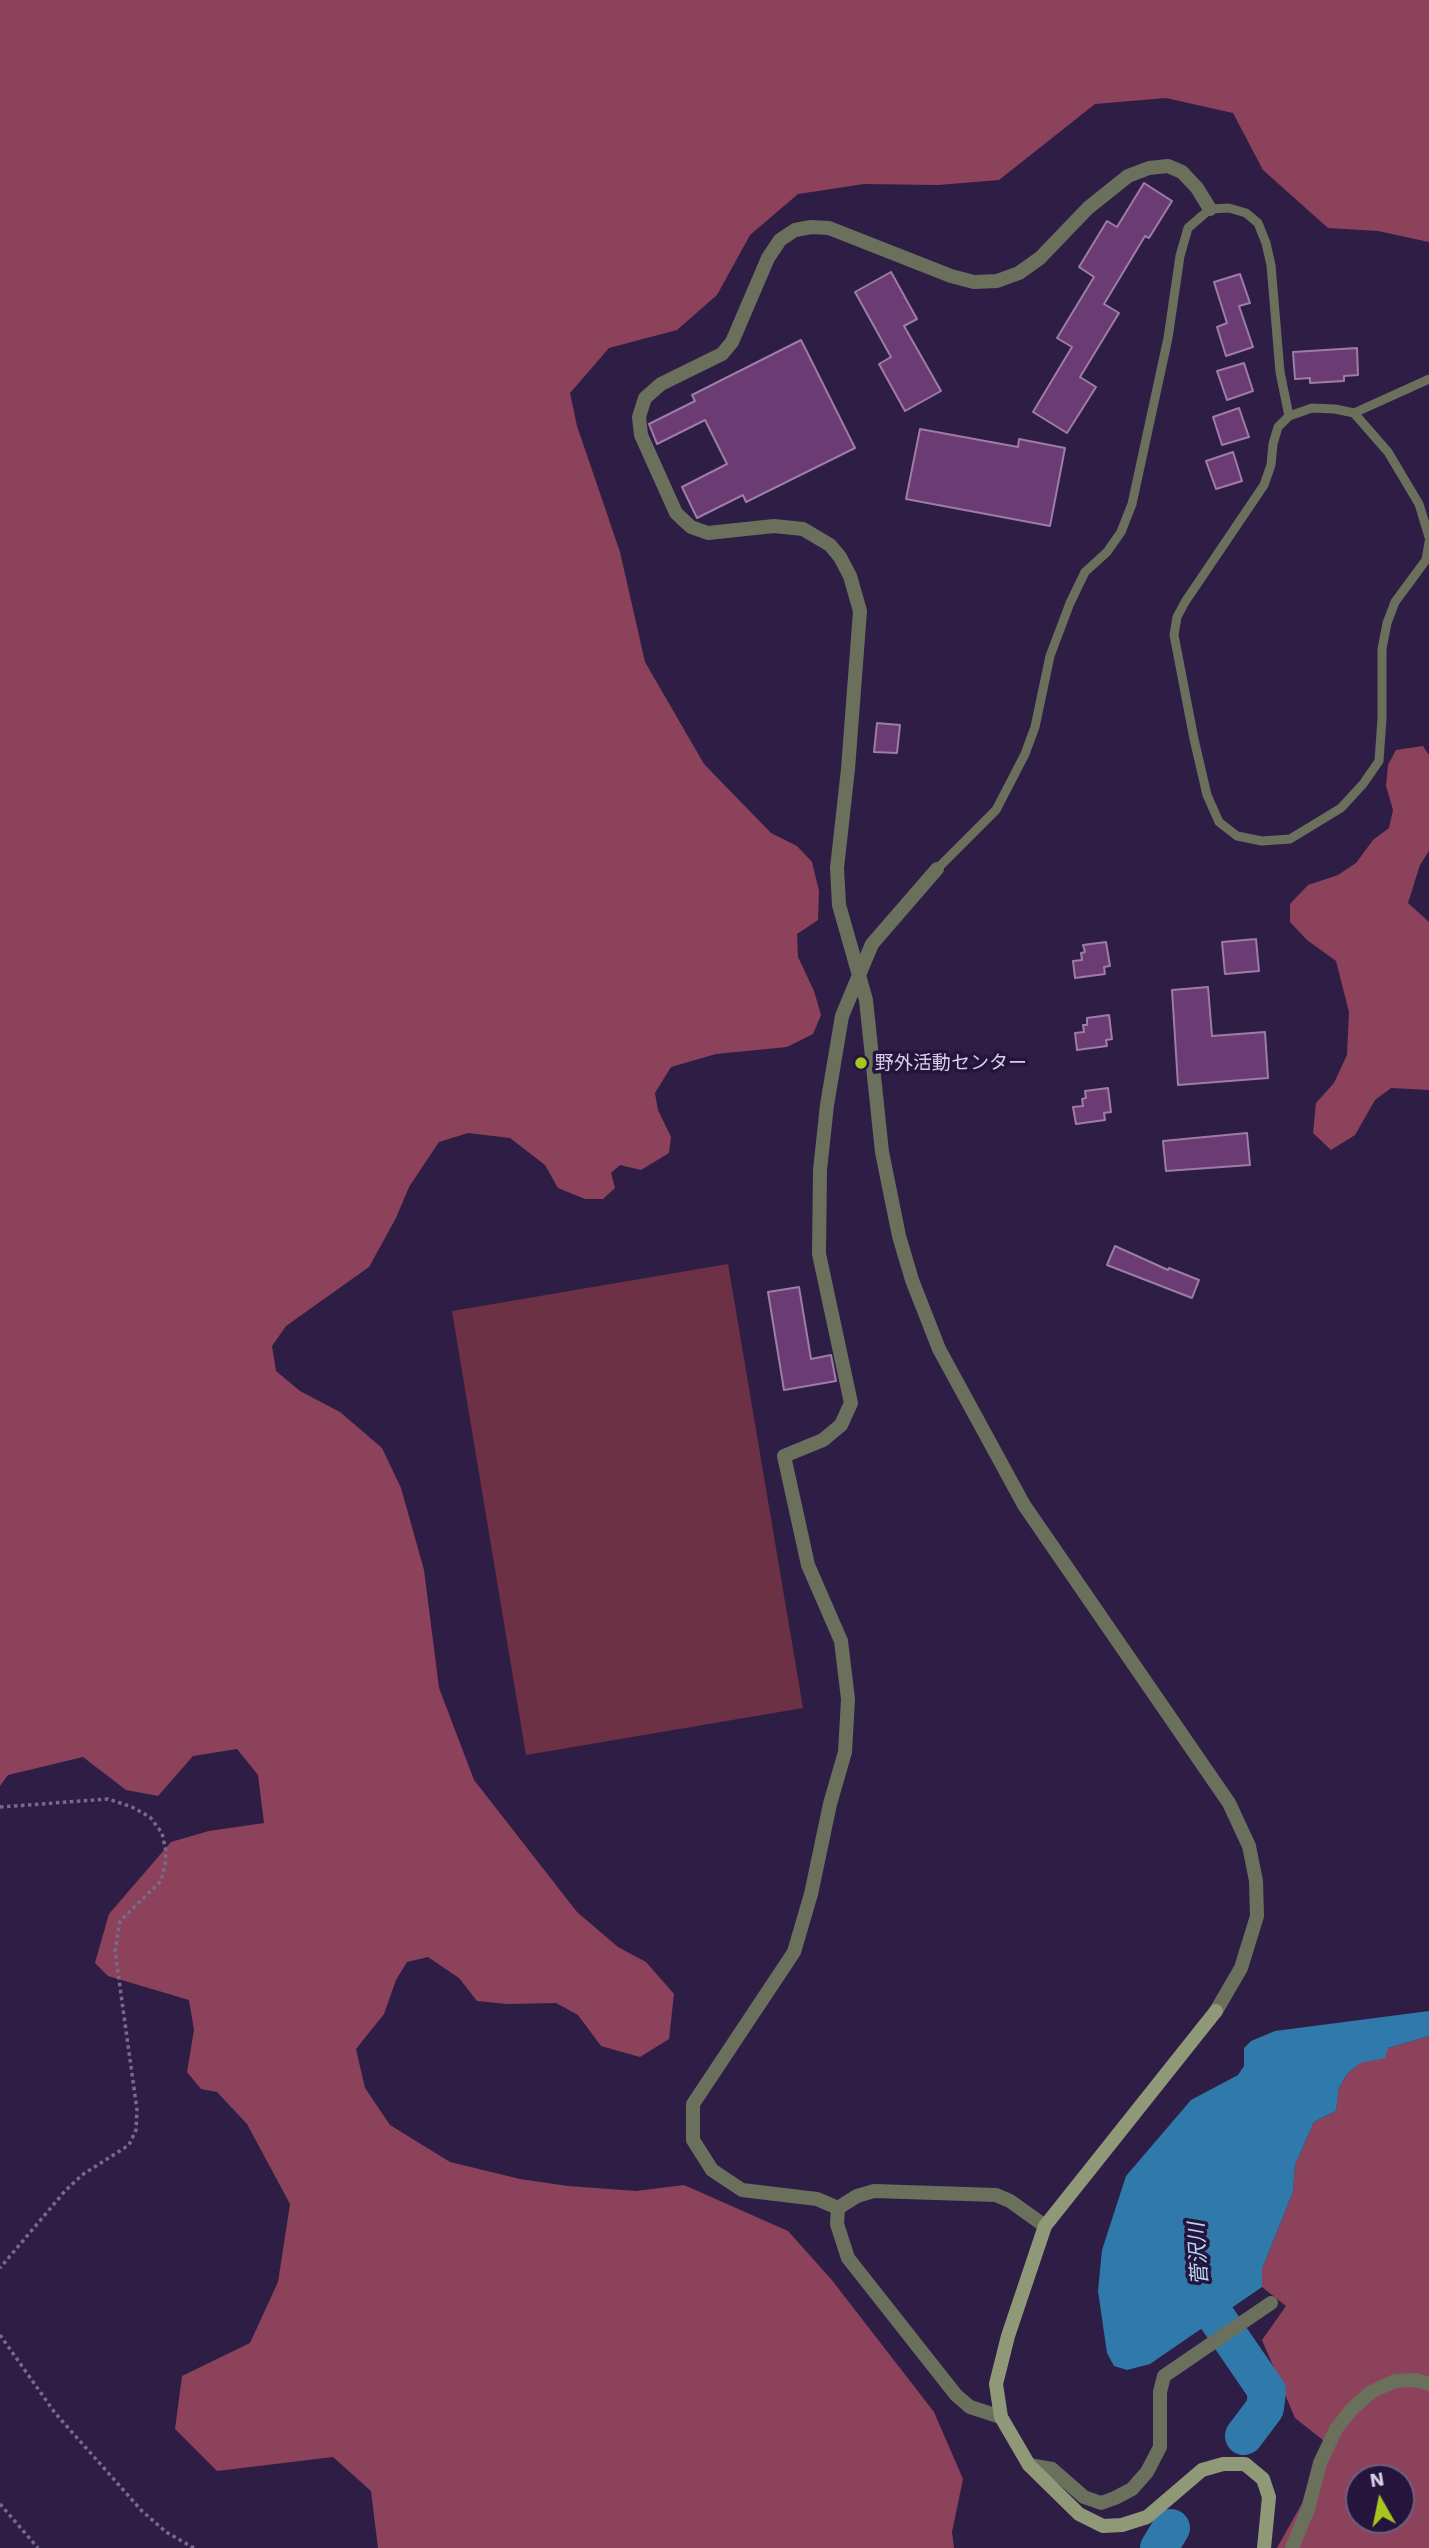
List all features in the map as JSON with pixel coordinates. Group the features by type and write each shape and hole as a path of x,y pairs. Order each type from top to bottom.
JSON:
{"street":[{"path":"1210,209 1197,188 1182,172 1168,166 1149,168 1129,176 1088,208 1040,258 1019,273 997,281 974,282 951,276 829,228 795,230 780,240 768,258 732,342 722,354 662,384 645,398 639,417 641,435 676,513 691,527 708,533 774,526 803,529 830,545 850,576 860,611 837,869 839,905 866,1000 882,1152 899,1236 912,1280 939,1349 1024,1505 1228,1803 1249,1846 1256,1881 1257,1916 1241,1968 1216,2011 1045,2225 1008,2336 996,2384 1001,2417 1029,2465 1079,2514 1103,2526 1122,2525 1147,2517 1202,2470 1223,2464 1245,2464 1263,2479 1269,2497 1264,2548"},
{"path":"838,2208 817,2199 743,2190 712,2170 693,2140 693,2104 794,1952 811,1894 830,1804 845,1752 848,1699 841,1641 808,1565 784,1457 823,1440 841,1425 851,1403 819,1254 820,1170 827,1105 842,1016 872,944 937,869"},
{"path":"838,2208 857,2196 874,2191 996,2195 1010,2201 1045,2225"},
{"path":"838,2208 837,2224 848,2258 956,2395 970,2407 1001,2417"},
{"path":"1029,2465 1052,2469 1084,2497 1101,2503 1132,2488 1147,2472 1160,2446 1160,2392 1164,2376 1271,2303"},
{"path":"1292,2548 1308,2509 1321,2463 1336,2429 1351,2410 1371,2392 1395,2381 1416,2380 1429,2384"}],"lane":[{"path":"937,869 996,810 1025,754 1035,727 1050,656 1070,603 1085,572 1107,552 1121,532 1132,504 1168,338 1180,256 1188,228 1210,209 1229,208 1246,213 1258,223 1266,243 1271,265 1280,373 1289,416"},
{"path":"1429,379 1354,413 1312,408 1289,416 1278,427 1271,465 1264,485 1177,617 1174,635 1207,795 1219,822 1237,836 1262,841 1290,839 1341,808 1379,761 1382,649 1387,623 1395,602 1426,560 1429,542"},
{"path":"1354,413 1388,452 1419,504 1429,537"}],"path":[{"path":"0,1807 108,1799 132,1807 150,1817 162,1833 166,1851 161,1881 120,1921 115,1951 137,2110 136,2130 129,2145 73,2183 0,2268"},
{"path":"0,2335 55,2413 142,2511 166,2532 194,2548"},
{"path":"0,2504 37,2548"}],"shaded area":[{"path":"0,0 1429,0 1429,242 1378,231 1328,228 1263,170 1233,113 1166,98 1095,104 999,180 938,185 864,184 798,194 750,235 717,295 677,330 609,348 570,393 577,426 620,552 645,662 704,764 771,833 797,846 812,862 819,891 818,920 797,934 798,957 814,991 821,1015 813,1034 787,1047 716,1054 671,1067 655,1093 658,1110 671,1137 669,1153 641,1170 620,1165 611,1173 615,1188 603,1199 585,1199 558,1188 545,1165 510,1138 468,1133 439,1142 409,1187 396,1218 369,1267 286,1326 272,1346 276,1371 300,1391 340,1412 382,1448 401,1488 424,1570 439,1688 474,1780 577,1912 618,1947 646,1962 674,1994 669,2039 640,2057 601,2046 578,2015 556,2003 507,2004 477,2001 459,1978 428,1957 407,1962 396,1980 384,2014 356,2049 365,2088 390,2125 450,2162 520,2179 568,2186 636,2191 684,2185 788,2231 831,2279 934,2412 963,2479 952,2532 954,2548 378,2548 371,2491 333,2457 217,2471 175,2429 182,2376 250,2343 278,2282 290,2204 247,2124 217,2092 201,2089 187,2072 194,2030 189,2000 108,1976 95,1963 109,1914 171,1842 209,1831 264,1823 258,1775 237,1749 193,1756 158,1796 126,1790 83,1757 8,1775 0,1786"},
{"path":"1423,746 1429,755 1429,851 1420,865 1408,903 1429,922 1429,1090 1391,1088 1375,1100 1355,1135 1331,1150 1313,1133 1316,1103 1334,1083 1347,1055 1349,1012 1336,961 1307,940 1290,922 1290,904 1308,885 1338,875 1356,863 1373,840 1389,828 1393,810 1386,786 1388,765 1396,750"},
{"path":"728,1264 803,1708 526,1755 452,1311"},
{"path":"1429,2036 1429,2548 1277,2548 1333,2448 1295,2418 1262,2340 1286,2306 1262,2287 1262,2269 1293,2192 1295,2165 1314,2122 1336,2111 1339,2088 1347,2074 1360,2062 1374,2058 1388,2048"}],"water":[{"path":"1429,2011 1429,2036 1388,2048 1385,2058 1360,2063 1347,2074 1339,2088 1336,2111 1314,2122 1295,2165 1293,2192 1262,2269 1262,2287 1150,2364 1127,2370 1114,2366 1107,2353 1098,2291 1102,2250 1126,2176 1191,2100 1238,2075 1244,2066 1244,2048 1251,2041 1275,2031"}],"building":[{"path":"1144,183 1172,201 1149,238 1145,236 1104,304 1119,313 1080,377 1096,387 1067,433 1033,412 1072,347 1057,338 1094,277 1079,267 1107,221 1117,227"},
{"path":"891,272 917,319 904,326 941,391 905,411 879,364 891,357 855,292"},
{"path":"1240,274 1250,303 1239,306 1253,347 1226,356 1217,327 1227,323 1214,282"},
{"path":"801,340 855,448 746,502 743,495 697,518 682,487 727,464 705,420 657,444 649,424 695,401 692,395"},
{"path":"1357,348 1358,375 1344,376 1344,381 1310,383 1310,378 1295,379 1293,352"},
{"path":"1244,363 1253,391 1227,400 1217,371"},
{"path":"1239,408 1249,437 1222,445 1213,417"},
{"path":"920,429 1018,447 1019,439 1065,448 1050,526 906,499"},
{"path":"1233,452 1242,481 1216,489 1206,461"},
{"path":"877,723 900,725 897,753 874,752"},
{"path":"1256,939 1259,971 1225,974 1222,942"},
{"path":"1106,942 1110,966 1104,967 1105,974 1075,978 1073,961 1082,960 1081,953 1085,952 1083,945"},
{"path":"1208,987 1212,1036 1265,1032 1268,1078 1178,1085 1172,990"},
{"path":"1109,1015 1112,1039 1106,1040 1107,1046 1077,1050 1075,1033 1084,1032 1083,1025 1087,1025 1087,1018"},
{"path":"1108,1088 1111,1112 1104,1113 1105,1120 1076,1124 1073,1107 1083,1106 1085,1091"},
{"path":"1247,1133 1250,1165 1166,1171 1163,1141"},
{"path":"1115,1246 1168,1270 1169,1268 1199,1280 1192,1298 1107,1265"},
{"path":"799,1287 811,1359 831,1355 836,1381 784,1390 768,1292"}],"waterway":[{"name":"菅沢川","path":"1197,2272 1197,2289 1267,2391 1265,2408 1244,2436"},
{"name":"菅沢川","path":"1159,2548 1171,2528"}],"place":[{"name":"野外活動センター","path":"861,1063"}]}
